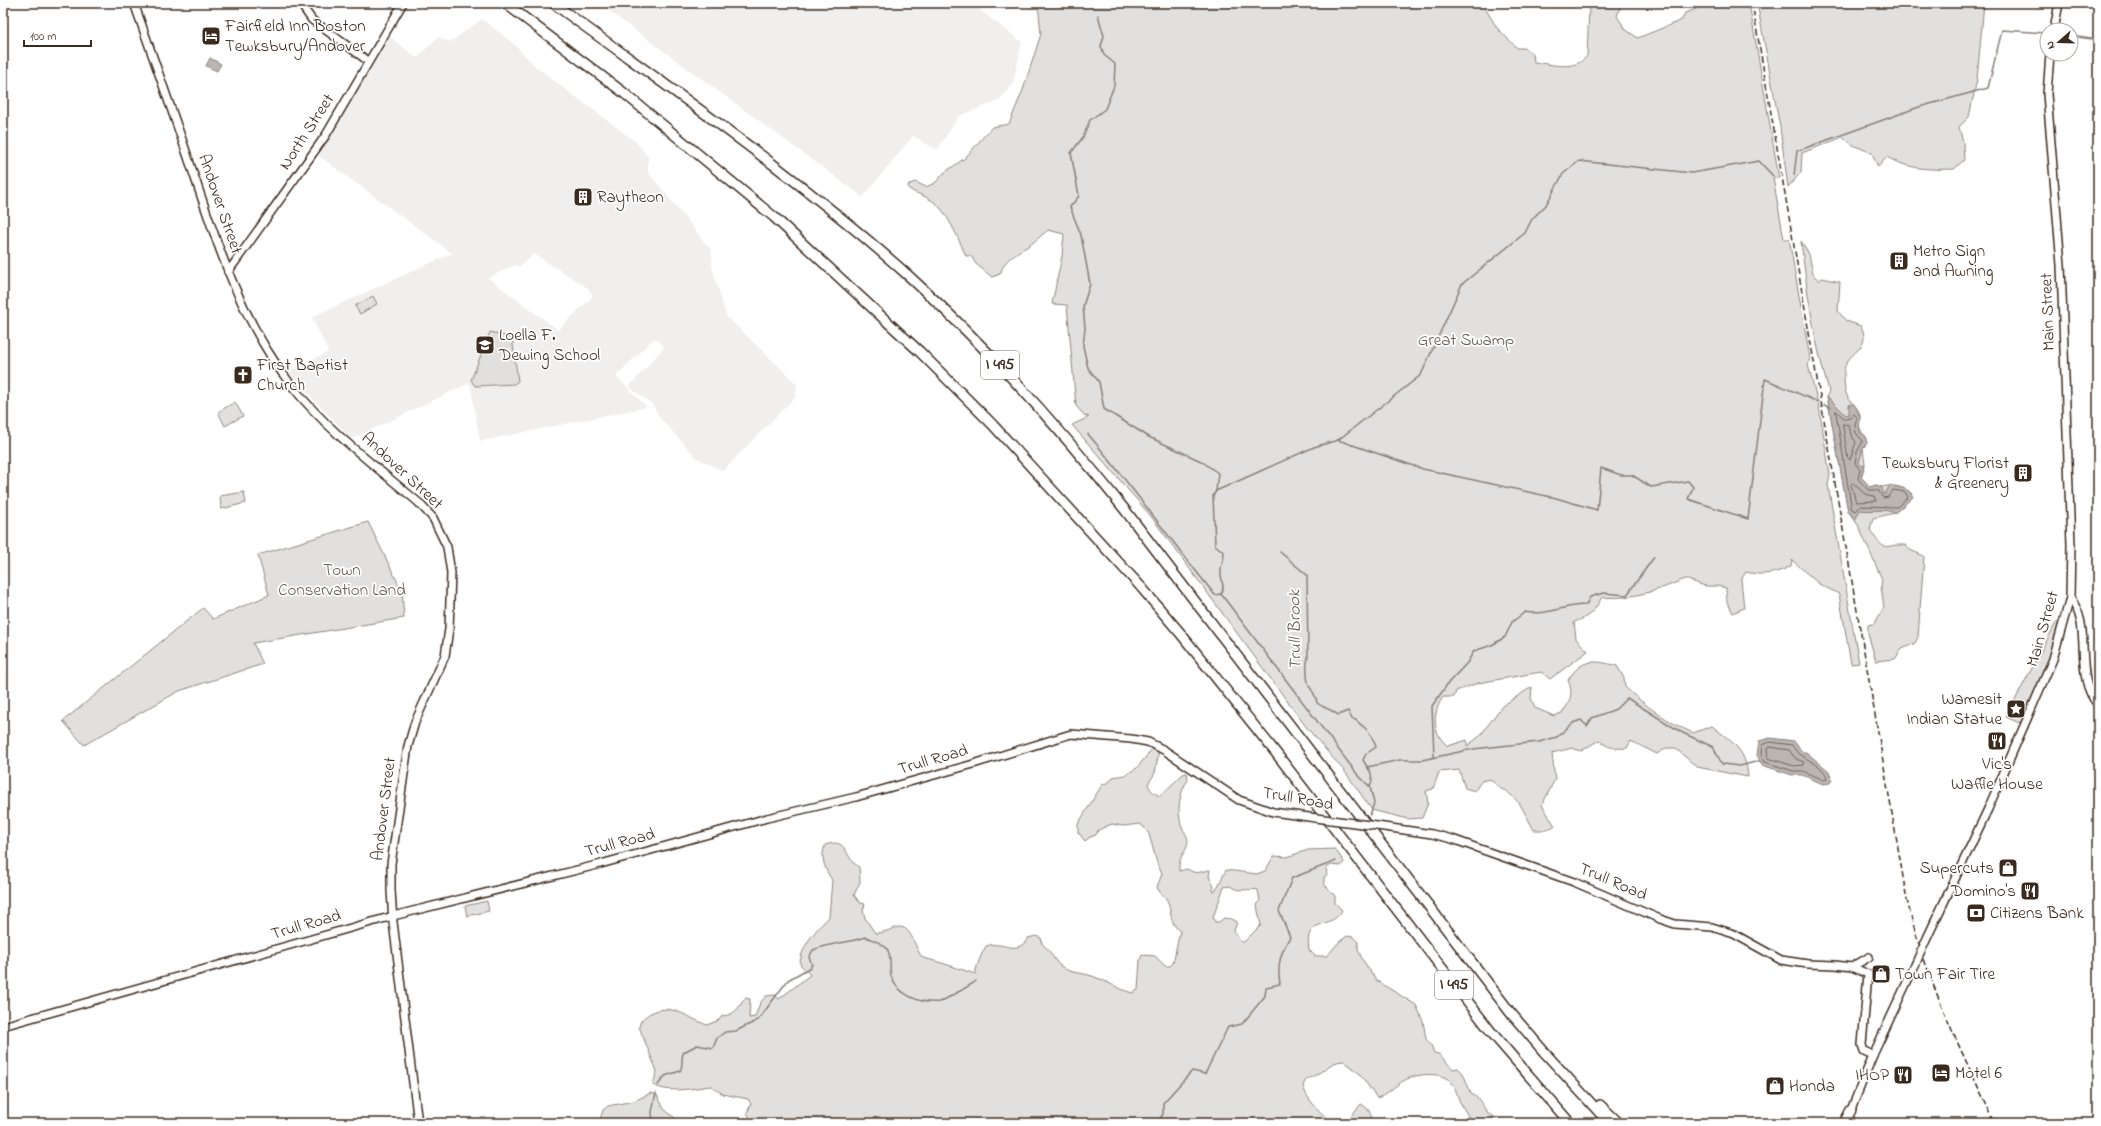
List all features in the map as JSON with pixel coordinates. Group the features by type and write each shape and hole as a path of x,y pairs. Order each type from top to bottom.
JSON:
{"highway":[{"name":"I 495","path":"505,3 624,93 774,217 914,347 992,424 1141,587 1180,634 1276,754 1487,1028 1570,1123"},
{"name":"I 495","path":"553,3 831,210 931,297 1005,369 1066,437 1121,504 1528,1034 1609,1123"},
{"path":"1528,1034 1619,1123"},
{"path":"1846,1123 1851,1110"}],"main road":[{"name":"Andover Street","path":"134,3 215,240 228,272 260,337 292,386 340,435 418,502 433,518 447,547 451,573 449,629 445,656 416,722 408,746 391,864 390,890 418,1123"},
{"path":"300,3 312,20 368,61"},
{"name":"North Street","path":"228,272 326,135 403,3"},
{"path":"2055,22 2059,3"},
{"name":"Main Street","path":"1851,1110 1872,1055 1980,826 2053,660 2070,598 2071,545 2061,265 2047,94 2049,62"},
{"path":"2070,598 2080,614 2086,683 2092,697 2098,705"},
{"name":"Trull Road","path":"3,1026 393,916 597,865 783,814 841,801 970,765 1071,734 1131,739 1148,742 1164,750 1239,800 1273,812 1432,834 1574,882 1675,924 1712,927 1734,934 1781,960 1852,967 1868,974 1862,1045 1864,1051 1872,1055"},
{"path":"1852,967 1869,957"}],"shaded area":[{"path":"598,3 971,3 1022,42 1013,84 999,101 959,116 937,150 913,136 863,197"},
{"path":"482,19 515,45 536,67 636,142 648,157 648,172 712,251 712,266 726,316 797,384 796,396 723,471 697,458 660,418 652,404 629,387 665,346 654,338 616,376 647,407 480,441 470,383 352,439 288,371 328,352 312,317 452,253 319,156 390,37 417,58 438,37 450,42","holes":["534,254 588,288 593,296 558,330 488,278 515,265 519,267"]}],"green space":[{"name":"Great Swamp","path":"1038,3 1482,3 1497,28 1517,48 1524,48 1533,54 1534,62 1562,66 1576,64 1587,56 1589,7 1622,3 1617,16 1626,30 1638,38 1682,20 1685,13 1696,9 1704,3 1749,3 1779,178 1773,178 1784,239 1789,239 1810,358 1808,365 1819,407 1830,475 1828,485 1859,663 1851,664 1839,594 1819,584 1792,560 1791,566 1780,571 1763,574 1746,572 1741,580 1744,608 1733,613 1727,602 1726,588 1705,586 1685,579 1665,587 1634,596 1613,598 1602,597 1597,606 1588,615 1574,622 1576,639 1588,651 1550,679 1541,672 1478,683 1456,691 1454,697 1443,697 1439,703 1435,723 1439,736 1443,741 1448,746 1467,740 1467,746 1480,736 1502,706 1532,687 1531,698 1535,708 1554,716 1562,713 1571,694 1568,680 1578,668 1584,664 1595,662 1617,666 1624,678 1625,687 1649,707 1675,724 1693,733 1712,726 1737,747 1747,767 1748,777 1697,767 1675,748 1666,748 1657,754 1631,741 1627,748 1619,748 1608,746 1599,740 1581,751 1572,748 1552,753 1555,779 1542,805 1555,826 1545,830 1534,830 1520,804 1507,791 1501,789 1490,779 1481,781 1475,791 1465,788 1459,770 1439,772 1433,789 1426,791 1428,803 1422,818 1408,819 1372,810 1346,773 1307,728 1150,515 1072,425 1089,417 1085,416 1076,406 1067,305 1052,304 1062,256 1064,234 1048,230 1031,244 1007,260 1000,274 992,277 976,264 971,256 966,256 952,225 937,204 909,189 908,185 915,182 926,187 935,183 944,173 965,158 992,127 1009,124 1023,90 1041,34"},
{"path":"1757,3 1984,3 1977,79 1969,117 1959,127 1963,143 1964,160 1954,169 1937,169 1919,168 1903,164 1887,157 1878,167 1872,153 1853,145 1843,137 1802,153 1801,172 1788,187 1780,127"},
{"path":"1801,241 1809,254 1813,274 1819,281 1822,278 1840,282 1838,311 1846,321 1861,326 1864,334 1864,340 1861,346 1849,359 1844,371 1844,385 1846,393 1860,415 1859,426 1867,443 1863,448 1865,465 1861,477 1870,487 1876,485 1882,487 1894,486 1906,490 1912,494 1895,513 1873,518 1870,530 1882,545 1905,545 1910,550 1924,556 1918,637 1915,643 1902,649 1895,659 1876,661 1868,634 1868,625 1875,623 1884,607 1881,587 1882,579 1858,525 1848,511 1827,396 1829,391 1819,354 1812,317"},
{"path":"373,296 377,304 360,314 355,306"},
{"path":"490,332 512,338 518,381 514,384 475,386 471,380"},
{"path":"235,402 243,416 225,426 218,412"},
{"path":"244,492 246,503 221,509 220,496"},
{"name":"Town Conservation Land","path":"368,522 402,591 404,618 253,643 263,664 179,691 84,745 63,721 203,608 213,619 269,595 258,555"},
{"path":"2057,621 2059,622 2049,657 2022,720 2019,723 2006,717"},
{"path":"1152,749 1159,750 1155,773 1148,784 1152,792 1160,796 1183,774 1187,773 1188,780 1181,796 1179,813 1181,825 1188,842 1181,857 1179,871 1187,869 1196,873 1210,870 1209,876 1214,887 1212,891 1216,890 1226,870 1257,874 1265,871 1274,856 1287,857 1308,850 1335,849 1344,862 1341,866 1331,865 1326,868 1327,875 1324,877 1324,884 1335,896 1335,903 1342,910 1338,916 1314,928 1310,932 1308,939 1309,950 1315,956 1327,956 1339,942 1347,936 1353,937 1358,942 1358,949 1362,959 1377,981 1416,1005 1423,1021 1426,1039 1431,1045 1434,1053 1439,1054 1453,1069 1458,1068 1463,1073 1471,1094 1478,1099 1490,1115 1501,1120 1521,1122 1531,1120 1541,1123 1472,1123 1460,1102 1453,1084 1444,1077 1437,1075 1430,1074 1410,1078 1401,1082 1384,1095 1377,1098 1359,1073 1344,1061 1333,1063 1316,1075 1306,1079 1303,1086 1316,1107 1325,1117 1335,1123 753,1123 747,1113 751,1104 748,1099 723,1094 711,1086 674,1090 660,1088 653,1085 657,1071 639,1027 642,1020 647,1015 658,1010 672,1010 707,1025 719,1020 722,1016 734,1013 745,998 750,999 749,1018 755,1017 760,1003 766,996 775,995 779,999 810,975 800,964 801,957 810,939 829,917 832,880 825,868 823,854 825,845 833,843 842,846 854,863 859,867 860,882 854,895 860,903 865,904 863,910 865,918 875,933 899,927 904,928 910,934 923,958 975,974 982,952 986,946 1019,946 1024,944 1028,938 1036,936 1041,938 1042,944 1059,965 1065,969 1097,978 1132,993 1138,990 1140,960 1142,955 1155,956 1165,966 1170,966 1173,963 1180,931 1176,928 1172,921 1167,900 1157,887 1162,874 1157,863 1149,834 1140,824 1123,826 1112,824 1098,830 1096,835 1085,841 1078,832 1078,824 1102,785 1109,782 1113,777 1125,775 1137,768","holes":["1230,886 1240,890 1258,890 1260,901 1257,905 1261,925 1244,942 1241,942 1234,931 1237,922 1232,919 1224,918 1219,922 1215,922 1213,917 1224,887"]},
{"path":"487,901 489,911 467,916 465,906"},
{"path":"651,1093 657,1095 664,1109 681,1123 599,1123 603,1110 608,1106 634,1101"},
{"path":"1361,1104 1370,1112 1372,1123 1345,1123"}],"water":[{"path":"210,58 221,64 217,71 206,66"},
{"path":"1827,396 1846,415 1849,414 1849,405 1854,404 1858,412 1860,418 1860,433 1865,435 1867,443 1863,448 1859,463 1862,466 1865,465 1861,477 1870,487 1876,485 1882,488 1884,495 1890,485 1909,491 1913,497 1895,513 1887,511 1860,510 1855,520 1848,511"},
{"path":"1770,738 1794,741 1802,752 1806,752 1829,771 1832,780 1830,783 1823,784 1802,775 1792,775 1762,765 1757,755 1759,741"}],"waterway":[{"path":"1098,15 1104,36 1101,46 1104,55 1115,64 1114,86 1105,109 1090,120 1083,137 1071,153 1079,196 1070,207 1081,235 1090,284 1083,306 1085,328 1083,346 1088,368 1099,382 1104,409 1149,437 1201,461 1218,473 1216,491 1213,496 1215,545 1224,552 1221,569 1223,586 1221,594 1357,774 1370,787"},
{"path":"1794,175 1797,151 1919,107 1988,88 2002,30 2039,33"},
{"path":"2079,37 2098,40"},
{"path":"1216,491 1314,447 1338,440 1421,375 1462,284 1525,233 1532,219 1546,205 1563,174 1579,161 1692,173 1759,161 1773,176"},
{"path":"1338,440 1423,469 1556,498 1597,510 1601,468 1621,475 1632,475 1651,487 1688,481 1693,487 1688,499 1748,519 1765,379 1818,402"},
{"path":"1824,405 1831,408"},
{"path":"1088,434 1215,595 1221,594"},
{"name":"Trull Brook","path":"1280,552 1307,575 1307,674 1309,686 1316,697 1317,703 1338,715 1348,711 1352,719 1356,720 1368,731 1376,747 1366,754 1363,760 1371,773 1372,781 1370,787 1374,803 1370,815"},
{"path":"1434,757 1432,706 1449,682 1467,663 1474,651 1492,645 1505,637 1512,622 1525,612 1541,613 1577,605 1586,605 1590,597 1604,593 1627,595 1654,557"},
{"path":"1367,767 1400,760 1422,760 1473,749 1539,742 1557,737 1573,723 1581,720 1587,726 1592,718 1616,709 1627,698 1681,732 1713,747 1722,764 1740,766 1759,761"},
{"name":"Trull Brook","path":"1157,1123 1163,1114 1163,1103 1192,1071 1205,1074 1228,1027 1242,1024 1265,996 1266,987 1280,984 1280,960 1290,937 1279,911 1292,878 1336,861"},
{"path":"658,1085 665,1076 680,1071 684,1052 697,1045 713,1048 717,1038 725,1032 736,1031 758,1020 788,980 812,965 809,957 813,950 819,948 866,937 878,942 889,952 891,976 894,983 904,993 917,1000 939,1002 976,981"},
{"path":"653,1123 652,1112 656,1093"}],"railway":[{"path":"1752,3 1907,900 1924,958 1945,1014 1995,1123"}],"place":[{"name":"Fairfield Inn Boston Tewksbury/Andover","path":"211,36"},
{"name":"Raytheon","path":"583,197"},
{"name":"Metro Sign and Awning","path":"1899,261"},
{"name":"Loella F. Dewing School","path":"485,345"},
{"name":"First Baptist Church","path":"243,375"},
{"name":"Tewksbury Florist & Greenery","path":"2023,473"},
{"name":"Wamesit Indian Statue","path":"2016,709"},
{"name":"Vic's Waffle House","path":"1997,741"},
{"name":"Supercuts","path":"2008,868"},
{"name":"Domino's","path":"2030,891"},
{"name":"Citizens Bank","path":"1976,913"},
{"name":"Town Fair Tire","path":"1881,974"},
{"name":"Motel 6","path":"1941,1073"},
{"name":"IHOP","path":"1903,1075"},
{"name":"Honda","path":"1775,1086"}]}
